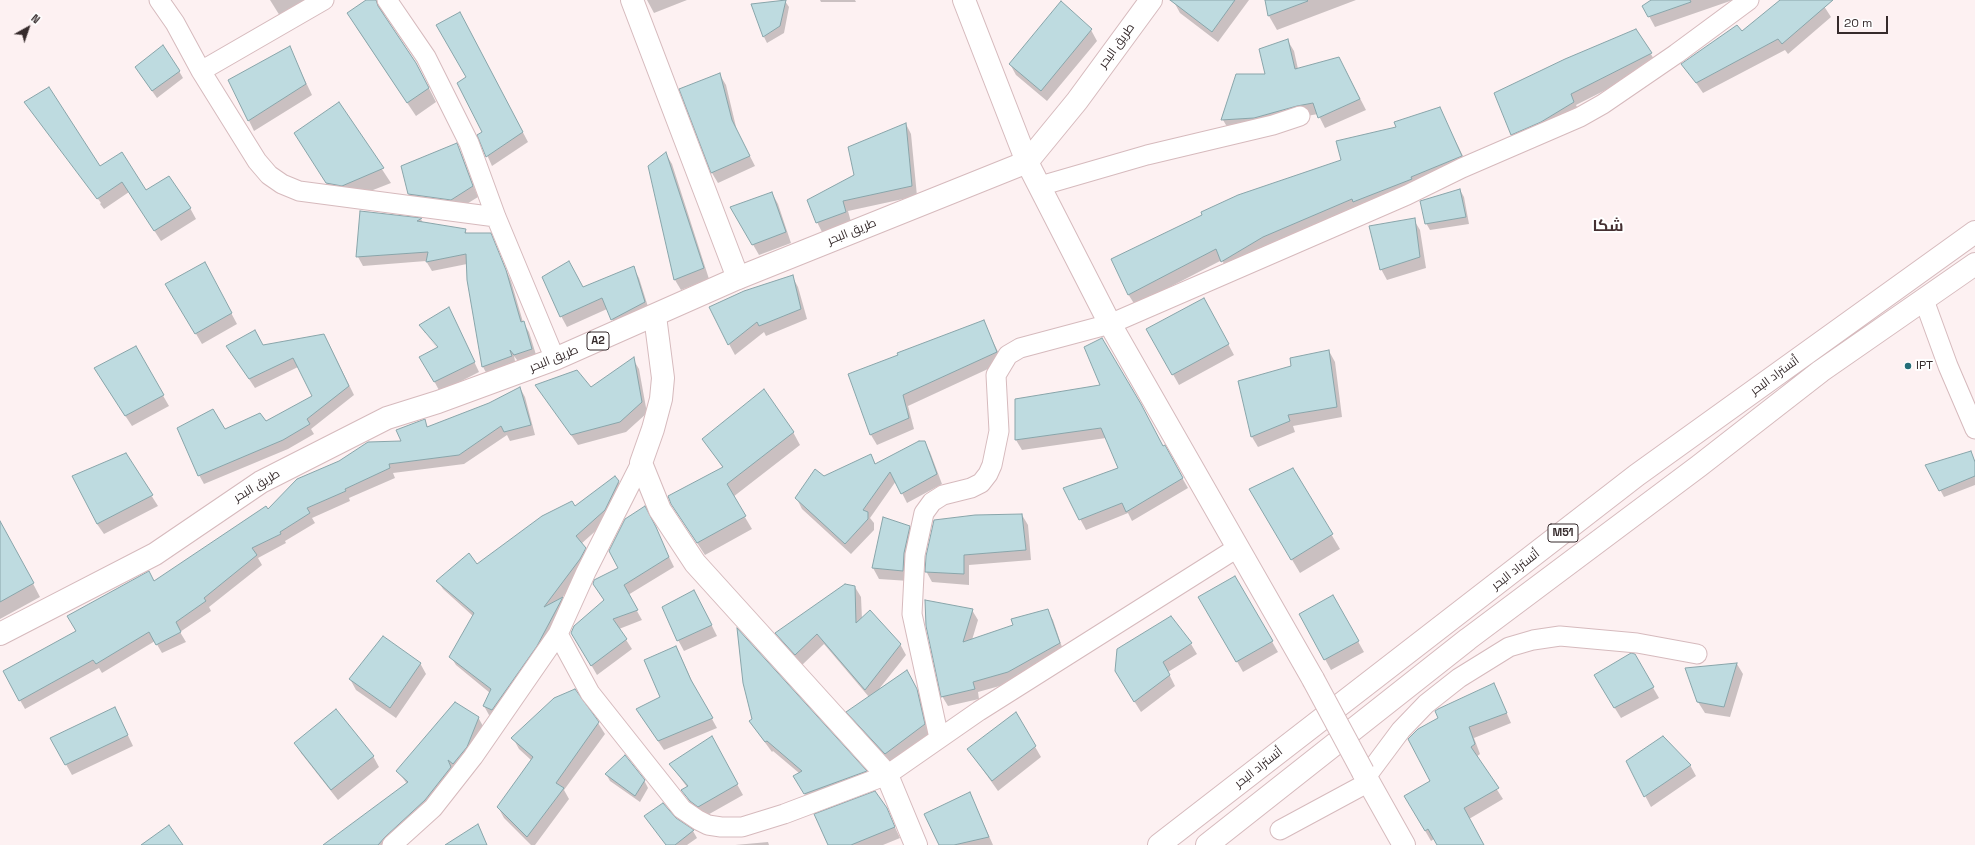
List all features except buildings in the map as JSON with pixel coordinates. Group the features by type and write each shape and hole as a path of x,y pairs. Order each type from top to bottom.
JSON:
{"main road":[{"path":"632,0 738,278"},
{"path":"964,0 1027,162 1110,324 1237,548 1314,679 1404,845"},
{"name":"طريق البحر","path":"0,634 156,554 261,482 387,418 438,402 555,359 738,278 1027,162 1077,101 1151,0"},
{"name":"أتستراد البحر","path":"1159,845 1637,475 1975,232"},
{"name":"أتستراد البحر","path":"1207,845 1468,638 1692,471 1821,371 1975,264"},
{"path":"655,316 662,378 661,392 653,429 641,463 660,510 696,562 887,775 916,845"}],"street":[{"path":"158,0 175,23 201,71 257,161 269,175 282,184 299,191 496,217"},
{"path":"201,71 324,0"},
{"path":"387,0 426,57 469,143 496,217 555,359"},
{"path":"939,738 912,614 915,555 924,513 932,502 944,494 971,488 981,483 988,474 992,465 999,431 996,375 1008,355 1020,348 1110,324 1407,195 1462,168 1580,116 1603,104 1676,54 1749,0"},
{"path":"1040,186 1147,155 1273,125 1300,116"},
{"path":"1924,300 1948,366 1975,429"},
{"path":"392,845 438,802 473,758 558,634 641,463"},
{"path":"558,634 590,693 682,809 708,825 721,827 742,827 784,814 887,775 1004,694 1237,548"},
{"path":"1280,830 1366,777 1401,730 1426,704 1459,678 1509,647 1533,640 1560,636 1637,643 1697,654"}],"place":[{"name":"IPT","path":"1908,366"}],"district":[{"name":"شكا","path":"1608,227"}]}
